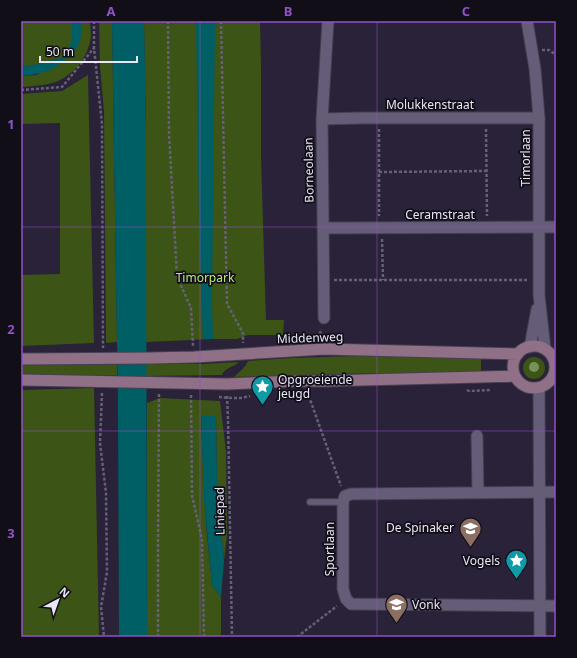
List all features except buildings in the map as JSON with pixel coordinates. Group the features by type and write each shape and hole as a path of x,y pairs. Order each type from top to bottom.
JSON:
{"main road":[{"path":"530,346 538,346 545,349 555,358 556,369 550,382 530,388 525,387 515,376 513,367 518,354 524,348 530,346"},
{"name":"Middenweg","path":"21,359 194,357 324,349 518,354"},
{"path":"21,380 115,382 156,388 192,384 515,376"}],"street":[{"name":"Borneolaan","path":"324,318 322,119 328,21"},
{"name":"Timorlaan","path":"527,21 535,68 539,118 539,295 545,349"},
{"name":"Molukkenstraat","path":"322,119 539,118"},
{"name":"Ceramstraat","path":"323,228 556,228"},
{"name":"Timorlaan","path":"530,346 539,295"},
{"path":"540,637 539,492 550,382"},
{"path":"477,436 478,492"},
{"path":"344,499 351,494 556,492"},
{"name":"Sportlaan","path":"344,499 343,589 346,599"},
{"path":"346,599 351,604 556,606"}],"lane":[{"path":"310,502 344,499"}],"path":[{"path":"94,21 94,48 102,124 103,358"},
{"path":"168,21 169,133 176,277 191,308 194,357"},
{"path":"221,21 226,304 243,333 243,354"},
{"path":"21,90 62,87 94,48"},
{"path":"379,118 379,218 382,228 383,280"},
{"path":"486,118 487,227"},
{"path":"379,172 487,171"},
{"path":"324,280 539,280"},
{"path":"316,350 324,318"},
{"path":"304,381 344,499"},
{"path":"102,382 100,442 106,492 107,572 101,607 104,637"},
{"path":"192,384 192,496 202,539 204,637"},
{"name":"Liniepad","path":"227,384 232,637"},
{"path":"156,388 158,637"},
{"path":"297,637 346,599"}],"green space":[{"path":"21,21 90,21 91,36 87,52 73,71 59,80 44,85 21,87 21,76 36,75 67,57 21,67"},
{"path":"99,21 112,21 117,342 106,343 104,112 100,66"},
{"name":"Timorpark","path":"144,21 260,21 261,157 266,320 284,320 283,335 248,335 237,339 146,342 146,130"},
{"path":"88,75 94,343 21,346 21,275 60,274 60,123 21,124 21,94 62,91"},
{"path":"354,356 481,356 481,373 374,373 234,377 244,368 248,361"},
{"path":"534,357 542,360 545,368 542,376 534,379 526,376 523,368 526,360"},
{"path":"239,362 227,369 222,375 146,376 146,364 202,364"},
{"path":"117,364 117,375 21,375 21,365"},
{"path":"94,388 99,637 21,637 21,390"},
{"path":"160,398 220,401 226,452 227,535 224,561 217,483 216,416 201,417 206,525 212,585 221,597 221,637 147,637 147,403"}],"shaded area":[{"path":"72,21 81,21 80,40 75,50 64,61 47,71 21,76 21,67 62,58 69,49 72,38"},
{"path":"112,21 144,21 146,130 147,637 119,637 118,404"},
{"path":"196,21 215,21 212,303 213,339 203,339 199,225"},
{"path":"201,416 216,416 217,483 224,561 221,597 212,585 204,500"}],"place":[{"name":"Opgroeiende jeugd","path":"262,406"},
{"name":"De Spinaker","path":"470,548"},
{"name":"Vogels","path":"516,580"},
{"name":"Vonk","path":"396,624"}]}
